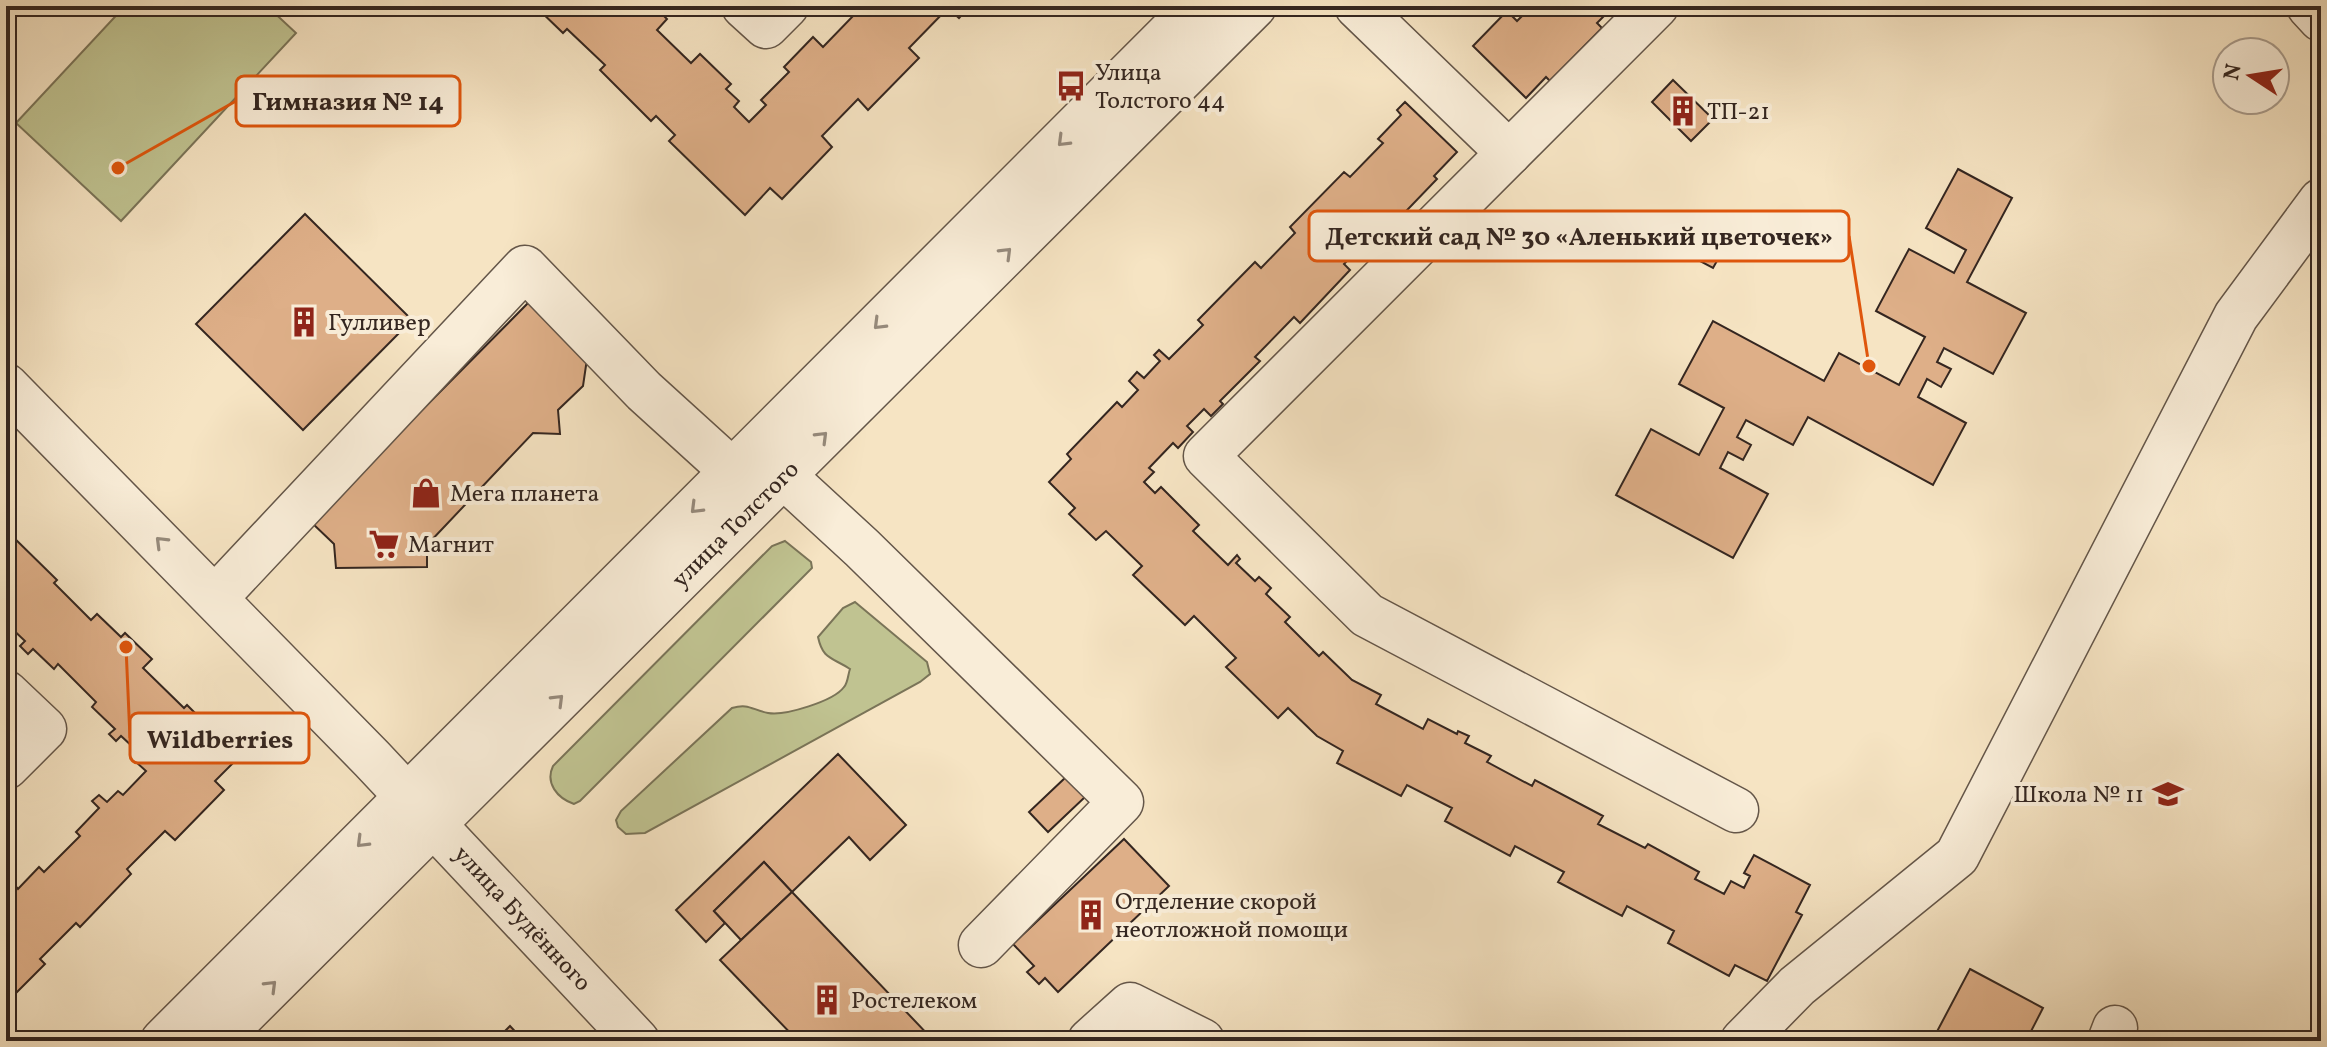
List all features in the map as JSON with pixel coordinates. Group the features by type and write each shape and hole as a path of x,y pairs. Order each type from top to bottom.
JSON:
{"street":[{"path":"744,6 766,26 786,6"},
{"name":"улица Толстого","path":"758,473 1197,6"},
{"name":"улица Толстого","path":"163,1041 234,1022 420,810 758,473 1254,6"},
{"path":"1357,6 1509,153"},
{"path":"1656,6 1206,456 1367,615 1736,810"},
{"path":"2309,6 2321,19"},
{"path":"1743,1041 1797,986 1957,856 2236,316 2321,201"},
{"path":"216,597 525,268 644,391 758,473 1121,802 981,945"},
{"name":"улица Будённого","path":"6,386 216,597 637,1041"},
{"path":"6,693 44,729 6,767"},
{"path":"1090,1041 1130,1005 1202,1041"}],"green space":[{"path":"125,6 267,6 296,33 121,221 16,123"},
{"path":"785,541 811,562 812,568 580,801 574,804 562,798 552,784 553,766 772,546"},
{"path":"855,602 927,662 930,674 645,833 626,834 618,827 616,820 621,811 732,708 743,706 768,713 786,712 820,702 839,692 850,669 826,654 818,637 843,608"}],"building":[{"path":"535,6 654,6 667,19 657,30 691,63 700,54 731,84 726,89 739,101 734,107 749,122 766,105 761,100 789,72 784,67 813,37 823,47 855,14 848,6 970,6 959,18 948,8 909,48 919,58 868,110 858,99 822,136 832,147 782,199 770,188 745,215 669,141 675,135 656,116 651,121 600,70 605,65 567,29 563,33"},
{"path":"1532,6 1614,6 1597,23 1602,28 1550,81 1546,77 1526,98 1473,46 1507,11 1517,21"},
{"name":"ТП-21","path":"1673,80 1713,119 1691,141 1652,102"},
{"path":"1405,102 1457,152 1434,176 1437,179 1386,232 1381,226 1344,264 1350,270 1300,323 1294,317 1255,357 1260,361 1220,401 1223,404 1211,416 1204,409 1187,426 1193,432 1178,448 1173,443 1149,468 1154,472 1144,482 1155,493 1161,487 1199,525 1193,531 1228,565 1237,555 1240,559 1236,563 1255,581 1259,577 1271,588 1266,594 1290,617 1285,622 1319,656 1323,652 1352,680 1381,695 1376,704 1423,729 1428,719 1457,734 1458,731 1469,736 1465,743 1491,756 1487,762 1532,786 1535,780 1603,816 1598,824 1645,848 1648,844 1699,872 1695,879 1724,894 1731,881 1744,888 1750,876 1744,873 1754,855 1810,885 1796,912 1802,915 1767,981 1735,965 1729,976 1668,943 1674,931 1627,906 1622,916 1558,882 1564,872 1515,846 1510,856 1445,821 1452,808 1407,785 1401,796 1337,763 1343,751 1317,736 1288,708 1278,718 1226,667 1236,658 1194,616 1185,625 1133,575 1142,566 1106,531 1096,540 1069,514 1075,508 1049,482 1071,459 1067,454 1117,402 1122,407 1138,390 1129,381 1137,372 1144,378 1160,361 1154,355 1159,350 1169,359 1203,325 1198,320 1255,262 1261,268 1295,233 1290,227 1344,172 1350,177 1383,143 1378,139 1401,115 1397,110"},
{"path":"1958,169 2012,198 1967,282 2026,313 1993,374 1944,348 1937,362 1951,369 1941,387 1927,379 1918,397 1966,423 1933,485 1808,417 1793,445 1746,420 1737,437 1751,445 1743,460 1728,452 1720,468 1768,494 1733,558 1616,495 1651,429 1699,455 1724,408 1679,384 1713,321 1824,381 1839,353 1899,385 1925,337 1876,311 1909,249 1954,273 1966,250 1926,228"},
{"name":"Гулливер","path":"305,214 412,320 303,430 196,324"},
{"path":"1702,217 1732,234 1713,268 1683,252"},
{"path":"533,298 588,352 583,386 558,410 560,434 533,433 427,545 427,567 336,568 334,544 311,522"},
{"path":"6,530 57,580 54,583 91,620 97,614 121,637 125,633 152,659 143,668 184,708 187,705 239,757 215,781 224,790 175,840 165,831 127,869 131,874 80,927 76,923 40,959 45,964 6,1003 6,900 11,895 6,890 13,883 18,889 39,867 44,872 80,836 76,832 99,808 92,801 99,795 107,802 118,791 123,795 146,771 136,762 144,749 137,743 133,747 121,736 116,741 109,734 115,729 92,707 96,702 58,664 54,669 33,649 28,654 20,646 25,641 6,623"},
{"path":"838,754 906,825 870,860 849,837 792,892 764,862 714,911 725,923 706,942 676,910"},
{"path":"1066,777 1085,797 1048,832 1029,812"},
{"name":"Отделение скорой неотложной помощи","path":"1124,839 1169,886 1058,992 1045,978 1039,984 1027,972 1034,966 1013,944"},
{"path":"764,862 792,892 741,940 714,911"},
{"name":"Ростелеком","path":"792,892 934,1041 798,1041 720,960"},
{"path":"1970,969 2043,1008 2026,1041 1932,1041"},
{"path":"510,1026 524,1041 495,1041"}],"place":[{"name":"Улица Толстого 44","path":"1071,86"},
{"name":"ТП-21","path":"1683,111"},
{"name":"Гимназия № 14","path":"118,168"},
{"name":"Гулливер","path":"304,322"},
{"name":"Детский сад № 30 «Аленький цветочек»","path":"1869,366"},
{"name":"Мега планета","path":"426,493"},
{"name":"Магнит","path":"384,544"},
{"name":"Wildberries","path":"126,647"},
{"name":"Школа № 11","path":"2168,794"},
{"name":"Отделение скорой неотложной помощи","path":"1091,915"},
{"name":"Ростелеком","path":"827,1000"}]}
